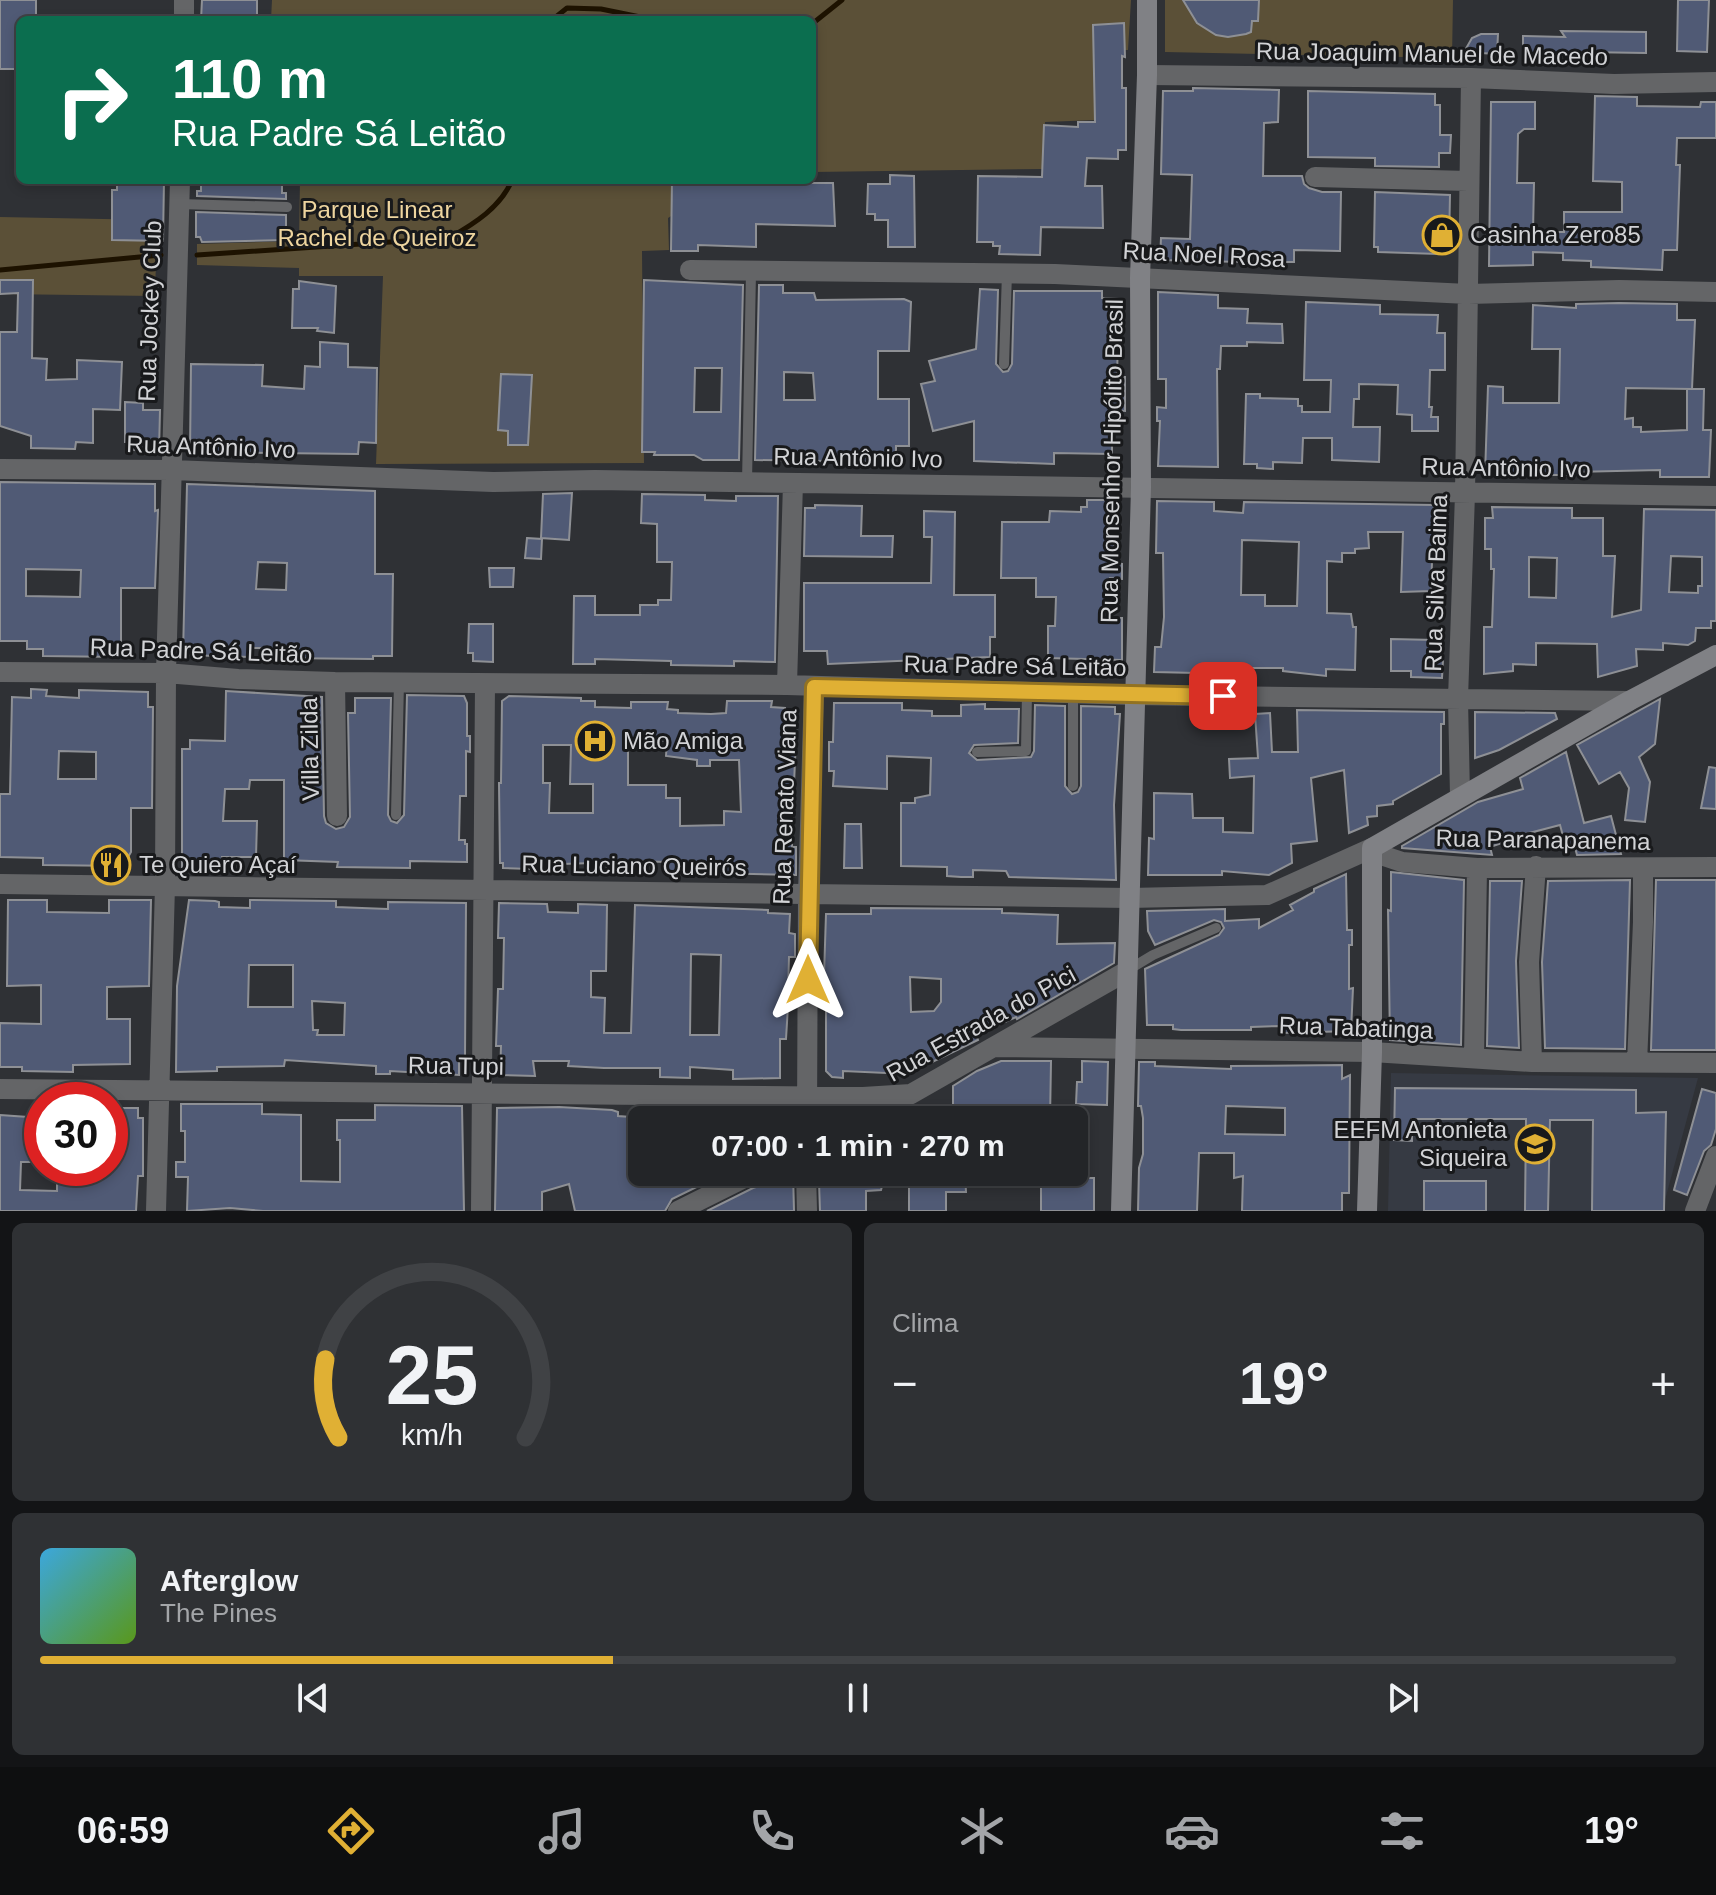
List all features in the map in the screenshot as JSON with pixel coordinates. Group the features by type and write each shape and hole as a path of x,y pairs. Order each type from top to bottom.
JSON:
{"main road":[{"name":"Rua Monsenhor Hipólito Brasil","path":"1121,1211 1141,487 1140,278 1147,0"},
{"name":"Rua Padre Sá Leitão","path":"1372,848 1629,701 1716,655"},
{"path":"1367,1211 1372,1052 1372,848"}],"street":[{"name":"Rua Joaquim Manuel de Macedo","path":"1147,75 1471,78 1614,84 1716,82"},
{"name":"Rua Silva Baima","path":"1460,796 1458,699 1465,494 1471,78"},
{"path":"1315,177 1468,181"},
{"name":"Rua Jockey Club","path":"156,1211 165,886 166,673 180,184"},
{"name":"Rua Noel Rosa","path":"690,270 1007,273 1468,294 1619,290 1716,292"},
{"name":"Rua Antônio Ivo","path":"0,469 172,470 493,482 747,482 1716,496"},
{"path":"787,685 793,483"},
{"name":"Rua Padre Sá Leitão","path":"0,672 166,673 335,682 787,685 1134,695 1629,701"},
{"name":"Villa Zilda","path":"335,682 337,816"},
{"path":"481,1211 485,684"},
{"name":"Rua Renato Viana","path":"808,1106 808,895 814,687"},
{"name":"Rua Padre Sá Leitão","path":"1267,895 1372,848"},
{"name":"Rua Paranapanema","path":"1372,848 1381,855 1402,862 1477,868 1716,867"},
{"path":"1532,1062 1529,962 1536,866"},
{"path":"1474,1059 1477,868"},
{"path":"1637,1063 1643,869"},
{"name":"Rua Luciano Queirós","path":"0,884 1129,898 1267,895"},
{"name":"Rua Estrada do Pici","path":"887,1106 1127,971"},
{"name":"Rua Tabatinga","path":"994,1047 1372,1052 1532,1062 1716,1063"},
{"name":"Rua Tupi","path":"0,1089 863,1097 911,1094"},
{"path":"1695,1211 1716,1156"},
{"path":"678,1211 728,1186"},
{"path":"806,1186 807,1211"}],"lane":[{"path":"179,204 287,207"},
{"path":"747,482 751,272"},
{"path":"1004,364 1007,273"},
{"path":"396,815 399,682"},
{"path":"977,752 1026,751 1027,692"},
{"path":"1073,693 1073,786"},
{"path":"1127,971 1153,955 1216,928"}],"shaded area":[{"name":"EEFM Antonieta Siqueira","path":"1391,1073 1698,1078 1662,1211 1388,1211"}],"green space":[{"path":"272,0 1131,0 1128,50 1095,51 1096,120 1045,122 1044,169 816,172 816,16 271,16"},
{"path":"1165,0 1453,0 1452,58 1165,52"},
{"name":"Parque Linear Rachel de Queiroz","path":"300,184 723,184 668,218 669,250 642,251 644,463 376,464 383,276 299,276 299,268 197,265 197,244 299,241"},
{"path":"0,217 155,220 155,296 0,294"}],"building":[{"path":"0,0 36,0 36,16 16,16 16,69 0,69"},
{"path":"202,0 257,0 257,16 201,16"},
{"path":"1183,0 1259,0 1258,21 1252,21 1251,32 1246,34 1216,35 1197,23"},
{"path":"1678,0 1709,0 1707,52 1677,51"},
{"path":"1124,23 1122,88 1126,88 1126,150 1118,150 1118,159 1087,158 1085,186 1102,186 1103,228 1041,227 1040,255 999,254 1000,246 993,246 993,242 977,242 978,176 1042,177 1044,125 1078,127 1078,122 1095,122 1093,25"},
{"path":"1561,31 1646,32 1646,53 1583,52 1567,56 1523,56 1523,36 1565,37"},
{"path":"1481,34 1498,34 1497,54 1464,52 1472,38"},
{"path":"1193,88 1279,90 1278,122 1264,123 1263,176 1302,176 1309,188 1341,192 1340,251 1294,250 1294,262 1277,262 1277,253 1242,253 1242,262 1160,260 1161,238 1190,239 1192,175 1161,174 1163,91 1193,91"},
{"path":"1308,91 1435,94 1435,105 1440,105 1440,135 1451,135 1450,153 1439,153 1439,167 1375,166 1375,158 1308,157"},
{"path":"1595,96 1637,97 1637,106 1700,107 1701,102 1716,102 1716,138 1677,138 1676,165 1680,165 1677,250 1663,250 1662,270 1591,267 1591,261 1563,260 1563,253 1533,252 1533,265 1489,266 1491,102 1535,102 1535,129 1524,129 1518,134 1517,183 1534,183 1533,232 1564,232 1564,212 1622,212 1622,182 1593,181"},
{"path":"890,175 914,176 915,247 888,247 888,220 875,220 875,214 867,214 868,184 890,184"},
{"path":"833,183 835,226 756,224 756,247 698,245 698,251 671,251 672,184"},
{"path":"117,184 164,184 163,241 112,240 112,190 117,190"},
{"path":"201,184 282,184 286,199 197,196 197,191 201,191"},
{"path":"1375,192 1450,195 1449,243 1438,245 1438,254 1378,252 1378,247 1374,247"},
{"path":"196,212 286,215 286,240 202,242 200,237 196,237"},
{"path":"0,280 33,280 32,358 47,359 46,380 77,379 77,360 122,362 120,410 93,409 93,443 76,442 75,449 31,448 31,436 0,426 0,332 17,332 18,293 0,294"},
{"path":"644,280 743,285 739,460 703,460 694,455 642,452","holes":["695,368 722,368 721,412 694,412"]},
{"path":"299,281 336,286 334,333 317,331 318,328 292,328 293,289 299,289"},
{"path":"759,285 783,285 783,293 814,293 816,300 904,299 911,302 909,351 878,351 878,399 909,399 909,446 896,446 896,462 755,460","holes":["784,372 813,373 815,400 784,400"]},
{"path":"980,289 998,290 996,364 1003,372 1008,371 1012,364 1014,291 1102,291 1102,298 1119,299 1117,377 1125,377 1125,411 1112,410 1112,454 1054,453 1054,464 974,461 974,421 933,431 921,384 935,381 929,361 976,349"},
{"path":"1158,292 1218,295 1218,308 1248,309 1247,323 1282,324 1283,343 1247,342 1247,346 1221,346 1220,369 1217,369 1218,467 1158,466 1160,421 1157,421 1157,407 1166,408 1166,379 1158,379"},
{"path":"1306,302 1380,305 1380,314 1438,315 1437,333 1445,333 1445,370 1430,370 1429,407 1432,407 1431,417 1438,417 1438,431 1412,431 1412,415 1397,414 1398,385 1359,384 1359,399 1354,399 1353,427 1380,427 1379,462 1332,460 1332,438 1303,438 1302,463 1273,462 1273,469 1244,464 1246,394 1260,394 1260,398 1298,399 1302,412 1330,412 1331,380 1304,380"},
{"path":"1576,304 1677,304 1677,320 1695,320 1692,389 1704,389 1703,430 1711,430 1709,477 1660,477 1660,470 1573,472 1573,475 1485,475 1488,386 1503,387 1503,403 1559,403 1560,349 1532,349 1533,305 1576,308","holes":["1626,388 1692,389 1687,389 1687,430 1641,432 1641,427 1633,427 1633,418 1625,419"]},
{"path":"320,342 348,344 348,367 377,368 376,443 359,442 358,454 190,452 191,364 263,365 262,386 304,389 305,366 320,367"},
{"path":"501,374 532,375 528,445 508,445 508,431 498,430"},
{"path":"125,402 143,403 143,410 160,410 159,451 134,450 134,442 125,442"},
{"path":"0,482 155,484 155,511 158,510 155,588 121,588 121,657 43,656 43,649 27,649 27,641 0,641","holes":["26,569 81,570 80,597 26,596"]},
{"path":"187,484 375,491 375,574 393,574 392,656 373,656 373,659 277,658 277,648 250,648 250,657 183,655","holes":["258,562 287,563 286,590 256,589"]},
{"path":"572,493 569,540 541,538 543,494"},
{"path":"642,494 705,495 705,500 736,501 736,496 778,496 775,662 734,661 734,666 671,665 671,661 595,659 595,664 573,664 574,596 595,596 595,615 640,615 640,605 658,605 658,600 671,600 672,562 657,562 657,524 641,523"},
{"path":"1087,500 1114,500 1114,563 1122,564 1122,579 1110,578 1109,596 1111,618 1122,618 1122,660 1048,658 1048,626 1055,626 1056,597 1036,597 1036,578 1001,578 1002,522 1049,522 1050,511 1081,512 1081,507 1087,507"},
{"path":"1157,501 1214,502 1214,511 1243,513 1244,502 1434,505 1431,591 1401,592 1403,532 1368,532 1369,548 1342,553 1342,562 1327,561 1327,613 1351,614 1353,627 1356,627 1355,670 1326,669 1326,676 1283,671 1283,668 1240,668 1240,674 1154,672 1155,647 1161,647 1164,617 1163,553 1156,553","holes":["1242,540 1299,542 1297,606 1265,606 1265,595 1241,595"]},
{"path":"815,505 862,506 861,536 893,536 892,557 804,556 805,508 815,508"},
{"path":"1492,507 1572,508 1572,518 1603,518 1603,556 1615,556 1612,617 1641,610 1644,509 1716,510 1716,621 1711,621 1711,628 1696,628 1695,641 1688,645 1663,643 1663,650 1636,649 1637,666 1598,677 1597,644 1536,643 1536,665 1513,664 1513,671 1484,674 1484,627 1492,627 1494,569 1491,569 1491,549 1485,549 1485,518 1493,518","holes":["1671,556 1702,557 1702,586 1698,586 1698,593 1669,592","1529,557 1557,558 1556,598 1529,597"]},
{"path":"924,511 955,512 954,595 995,595 995,637 990,637 990,657 828,664 827,651 804,651 804,583 931,583 932,537 924,537"},
{"path":"527,538 542,539 541,559 525,558"},
{"path":"489,568 514,568 513,587 490,587"},
{"path":"469,624 493,624 493,662 473,661 473,653 468,653"},
{"path":"1391,639 1435,640 1434,660 1443,660 1442,678 1411,677 1411,671 1391,671"},
{"path":"31,689 47,690 46,696 79,698 79,690 148,692 148,707 153,707 152,808 131,808 131,852 123,866 43,865 43,858 0,857 0,794 10,794 12,697 31,698","holes":["59,751 96,752 96,779 58,779"]},
{"path":"226,691 322,697 324,816 326,823 336,829 344,827 350,817 348,713 355,713 355,698 391,698 388,815 391,821 397,823 404,815 407,695 464,696 470,752 466,751 466,796 460,796 459,840 465,840 467,844 467,862 410,861 410,868 337,867 338,862 284,860 284,780 250,780 249,789 225,789 223,821 257,821 256,857 222,857 222,867 182,867 182,749 190,749 190,740 225,741"},
{"path":"509,696 581,698 581,701 595,701 595,707 631,708 631,702 668,702 667,709 678,710 678,713 711,714 726,713 727,701 772,701 771,707 785,708 785,716 797,715 792,830 792,847 796,847 796,875 666,872 666,862 636,861 636,871 607,870 607,865 593,863 530,865 530,869 503,868 503,863 500,863 499,783 502,701","holes":["667,741 666,756 697,760 697,766 710,766 710,760 739,760 741,812 724,811 724,825 680,826 680,798 666,798 666,785 628,785 628,743","543,745 571,745 570,784 593,784 593,813 549,813 550,783 543,783"]},
{"path":"1660,699 1655,744 1639,757 1650,782 1645,822 1625,820 1629,788 1620,772 1599,784 1577,745"},
{"path":"834,703 902,703 902,710 932,711 932,716 961,716 961,705 985,704 985,709 1019,709 1018,743 974,745 969,753 977,760 1031,757 1034,751 1035,705 1065,706 1065,786 1072,794 1078,792 1081,786 1081,706 1115,707 1115,714 1120,714 1114,805 1116,880 1009,877 1006,871 973,870 973,877 961,877 947,876 947,867 901,866 901,803 915,803 915,798 930,795 931,758 887,756 887,789 833,786 834,771 829,771 829,742 833,742"},
{"path":"1297,710 1444,712 1444,724 1441,724 1441,774 1393,801 1393,804 1377,806 1377,816 1367,817 1368,825 1349,833 1344,770 1311,778 1317,841 1291,844 1292,863 1269,875 1222,871 1222,875 1148,875 1149,838 1154,839 1154,793 1192,794 1193,818 1223,818 1223,832 1253,833 1254,776 1230,778 1229,759 1258,758 1255,714 1270,713 1272,752 1298,752"},
{"path":"1475,712 1555,713 1557,719 1499,750 1475,758"},
{"path":"1566,752 1584,823 1611,816 1621,854 1577,855 1574,844 1566,847 1560,825 1510,838 1490,847 1492,855 1402,848 1478,802 1523,789 1520,778"},
{"path":"1709,767 1716,768 1716,809 1701,808"},
{"path":"845,824 861,824 862,868 844,868"},
{"path":"1391,872 1464,880 1461,1045 1390,1040 1388,910 1391,911"},
{"path":"1346,874 1347,930 1352,930 1352,945 1349,945 1349,989 1353,988 1351,1031 1282,1033 1281,1026 1251,1027 1251,1030 1181,1030 1173,1029 1173,1025 1147,1025 1145,969 1219,935 1224,928 1221,922 1214,920 1155,945 1148,931 1147,911 1225,909 1225,921 1259,919 1259,928 1293,910 1290,905 1314,892 1314,889"},
{"path":"1630,880 1625,1049 1545,1048 1542,962 1548,881"},
{"path":"1656,880 1716,880 1716,1050 1651,1050"},
{"path":"1490,881 1522,881 1516,961 1519,1048 1487,1046"},
{"path":"8,900 47,900 47,912 109,913 109,900 151,900 149,986 107,987 107,1019 130,1019 130,1064 73,1065 73,1072 22,1071 22,1067 0,1067 0,1023 41,1024 41,985 7,986"},
{"path":"189,900 215,901 219,902 219,907 250,908 250,900 336,901 336,907 388,909 388,902 466,903 465,1058 459,1057 459,1075 390,1071 390,1074 376,1074 376,1066 285,1060 284,1066 217,1067 217,1071 176,1072 177,986","holes":["249,965 293,965 293,1007 248,1007","312,1001 345,1003 344,1035 317,1035 318,1030 313,1030"]},
{"path":"499,903 547,904 548,912 578,913 578,904 607,905 606,971 591,971 591,997 605,998 604,1033 631,1033 635,905 768,910 768,913 790,914 789,933 795,934 795,957 789,957 788,993 794,993 794,1007 788,1006 786,1039 780,1039 780,1078 733,1079 733,1070 690,1067 690,1078 660,1077 660,1068 568,1066 569,1061 533,1061 535,1076 500,1075 501,1046 496,1046 498,989 503,989 504,938 498,938","holes":["691,954 721,955 719,1035 690,1035"]},
{"path":"871,908 1002,909 1002,913 1058,915 1057,944 1115,943 1114,963 1017,1019 976,1035 978,1040 928,1064 909,1067 908,1074 843,1071 843,1078 832,1077 826,1071 826,1006 823,1006 826,914 871,914","holes":["910,977 941,979 941,1002 934,1011 911,1012"]},
{"path":"1001,1061 1051,1061 1050,1106 953,1106 953,1086"},
{"path":"1082,1061 1108,1062 1107,1105 1076,1104 1077,1082 1082,1082"},
{"path":"1139,1062 1155,1062 1155,1066 1231,1069 1231,1066 1342,1065 1342,1079 1350,1075 1349,1193 1342,1193 1342,1211 1242,1211 1243,1176 1234,1178 1234,1153 1199,1153 1197,1211 1138,1211 1143,1118 1141,1106 1138,1106","holes":["1226,1106 1285,1108 1285,1135 1225,1134"]},
{"path":"1395,1088 1636,1090 1636,1113 1666,1112 1664,1211 1592,1211 1593,1120 1550,1120 1548,1211 1525,1211 1526,1119 1412,1119 1412,1141 1394,1140"},
{"path":"1702,1089 1716,1093 1716,1129 1687,1195 1674,1190"},
{"path":"181,1104 262,1104 262,1114 301,1115 301,1181 340,1182 337,1120 375,1120 375,1105 462,1106 464,1211 263,1211 230,1208 187,1211 188,1177 176,1177 176,1162 185,1162"},
{"path":"559,1107 618,1112 618,1116 628,1117 628,1186 698,1186 672,1199 665,1211 575,1211 569,1184 542,1192 542,1211 495,1211 497,1108"},
{"path":"128,1108 138,1108 138,1118 143,1118 143,1176 138,1176 136,1211 0,1211 0,1115 24,1117 24,1162 21,1162 20,1190 57,1191 57,1186 128,1186"},
{"path":"1088,1178 1094,1178 1094,1211 1041,1211 1041,1186 1088,1186"},
{"path":"1424,1181 1486,1181 1486,1211 1424,1211"},
{"path":"793,1186 794,1211 707,1211 753,1188"},
{"path":"819,1186 882,1186 881,1190 866,1191 866,1211 820,1211"},
{"path":"909,1186 966,1186 966,1192 946,1192 946,1211 909,1211"}],"waterway":[{"path":"816,21 842,0"},
{"path":"557,16 567,8 601,9 635,16"},
{"path":"197,255 449,238 494,207 510,184"},
{"path":"0,270 161,255"}],"place":[{"name":"Casinha Zero85","path":"1442,235"},
{"name":"Mão Amiga","path":"595,741"},
{"name":"Te Quiero Açaí","path":"111,865"},
{"name":"EEFM Antonieta Siqueira","path":"1535,1144"}],"route":[{"path":"808,980 814,687 1223,696"}]}
